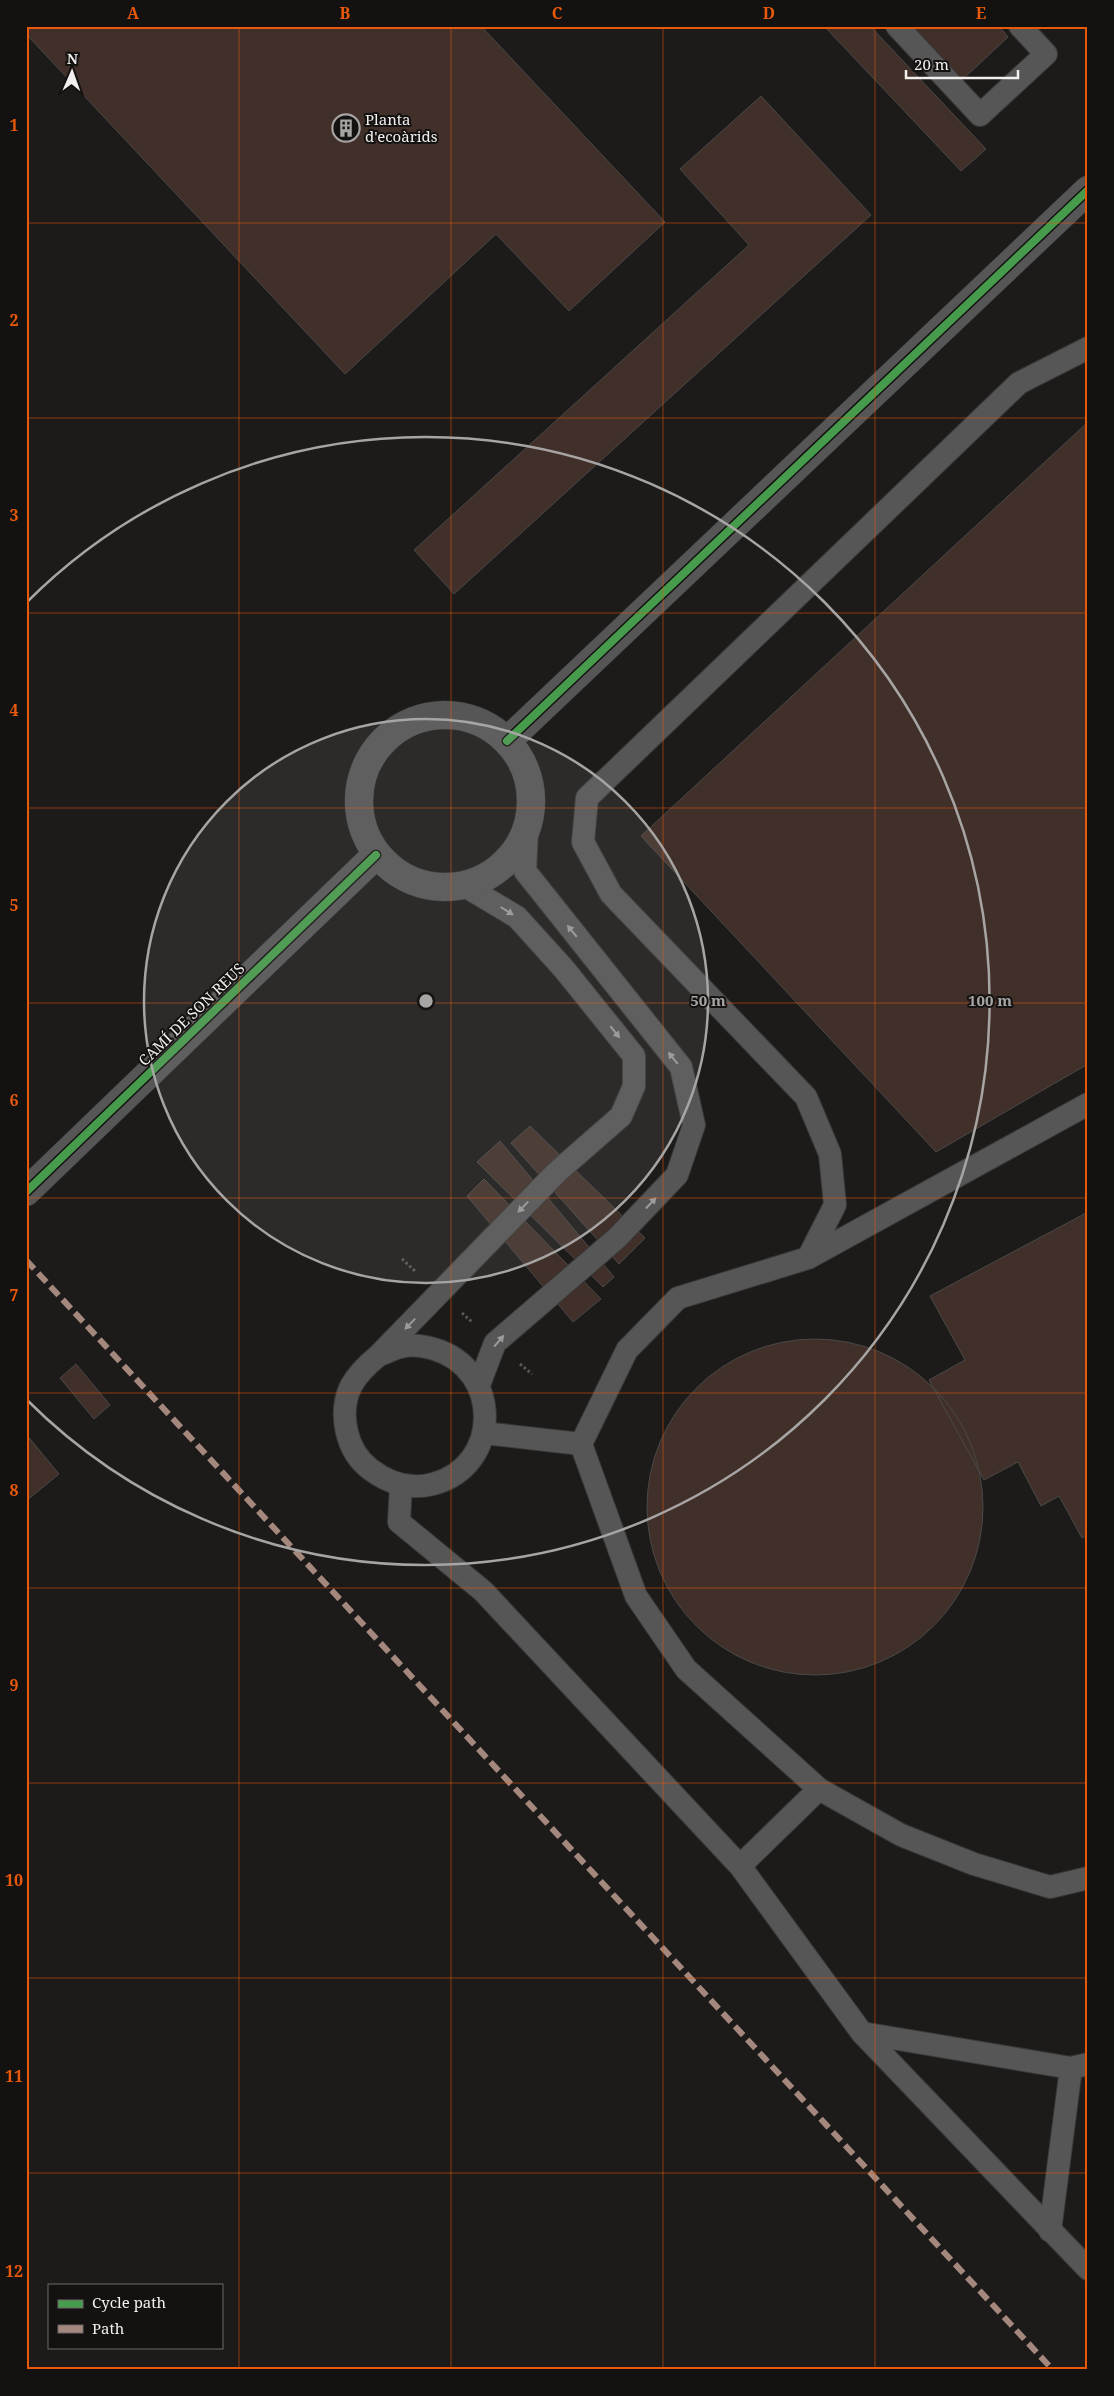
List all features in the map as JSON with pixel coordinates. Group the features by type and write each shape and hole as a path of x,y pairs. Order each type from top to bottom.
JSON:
{"street":[{"path":"507,740 1088,190"},
{"path":"441,714 465,717 488,726 507,740 521,760 530,782 532,806 527,830 514,855 492,875 466,886 441,888 416,884 394,872 376,855 363,832 357,806 360,780 370,756 395,730 417,719 441,714"},
{"name":"CAMÍ DE SON REUS","path":"26,1192 376,855"}],"lane":[{"path":"896,26 980,115 1046,54 1020,26"},
{"path":"808,1258 835,1205 830,1154 806,1097 611,894 583,842 587,798 1018,383 1088,348"},
{"path":"479,1384 495,1342 617,1238 677,1175 694,1125 681,1067 525,871 527,830"},
{"path":"379,1355 401,1347 424,1346 446,1353 465,1366 479,1384 486,1408 484,1433 476,1453 462,1469 444,1481 423,1486 402,1485 381,1478 364,1465 352,1448 345,1428 345,1407 351,1386 363,1369 379,1355 557,1172 621,1116 634,1086 634,1056 564,969 517,918 466,886"},
{"path":"1088,1104 808,1258 678,1298 627,1350 581,1444 636,1596 686,1669 819,1789 901,1834 974,1864 1050,1887 1088,1878"},
{"path":"484,1433 581,1444"},
{"path":"402,1485 399,1522 483,1591 740,1866 862,2033 1088,2269"},
{"path":"740,1866 819,1789"},
{"path":"862,2033 1080,2066 1050,2231"}],"path":[{"path":"402,1259 532,1374"}],"building":[{"name":"Planta d'ecoàrids","path":"26,26 481,26 665,222 569,311 496,234 345,374 26,34"},
{"path":"824,26 870,26 986,149 961,171"},
{"path":"911,26 999,26 1008,37 962,80"},
{"path":"761,96 871,215 454,594 414,550 749,245 680,169"},
{"path":"1088,422 1088,1064 936,1152 641,836"},
{"path":"530,1126 645,1238 619,1264 511,1143"},
{"path":"500,1141 614,1277 603,1287 477,1162"},
{"path":"484,1179 601,1299 573,1322 467,1196"},
{"path":"1088,1212 1088,1535 1082,1538 1059,1496 1041,1506 1018,1462 984,1480 929,1380 965,1360 930,1296"},
{"path":"798,1339 832,1339 864,1346 894,1358 922,1377 945,1400 955,1413 971,1443 983,1490 983,1524 980,1540 971,1571 964,1586 945,1614 922,1637 894,1656 864,1668 832,1675 798,1675 766,1668 736,1656 708,1637 685,1614 666,1586 654,1556 647,1524 647,1490 654,1458 666,1428 685,1400 708,1377 736,1358 766,1346"},
{"path":"76,1364 110,1405 94,1419 60,1378"},
{"path":"26,1434 59,1474 26,1501"}],"marked path":[{"path":"26,1260 1053,2370"}],"cycle path":[{"path":"507,741 1088,190"},
{"path":"26,1192 376,855"}],"place":[{"name":"Planta d'ecoàrids","path":"346,128"}]}
